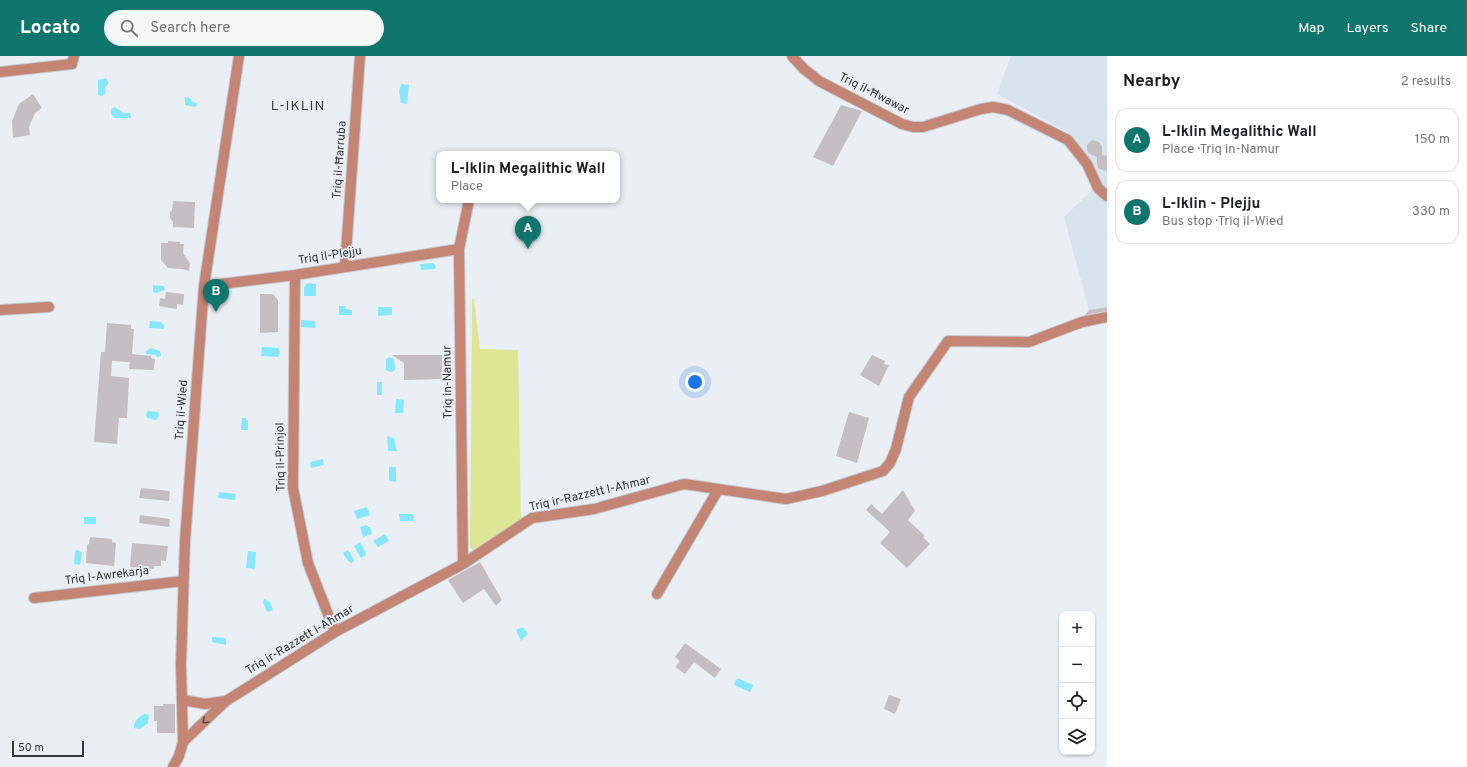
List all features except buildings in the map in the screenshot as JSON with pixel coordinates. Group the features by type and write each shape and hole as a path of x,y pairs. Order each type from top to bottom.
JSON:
{"street":[{"path":"0,72 72,64 74,56"},
{"name":"Triq il-Wied","path":"173,767 179,756 183,742 181,664 183,580 204,286 239,56"},
{"name":"Triq il-Ħarruba","path":"345,266 360,56"},
{"name":"Triq il-Ħwawar","path":"792,56 804,69 819,81 902,124 913,127 923,127 981,109 993,107 1008,110 1068,140 1087,164 1098,188 1107,196"},
{"name":"Triq in-Namur","path":"463,564 459,249 468,203"},
{"name":"Triq il-Plejju","path":"204,286 459,249"},
{"name":"Triq il-Prinjol","path":"295,274 293,488 308,562 334,632"},
{"path":"0,310 49,307"},
{"name":"Triq ir-Razzett l-Aħmar","path":"183,742 226,701 334,632 463,564 532,518 594,509 684,484 786,499 822,491 883,471 890,463 896,449 908,397 948,341 1029,342 1082,322 1107,317"},
{"path":"658,594 718,490"},
{"name":"Triq l-Awrekarja","path":"34,598 183,580"},
{"name":"Triq ir-Razzett l-Aħmar","path":"183,700 205,704 226,701"}],"shaded area":[{"path":"1011,56 1107,56 1107,312 1106,307 1089,310 1064,217 1100,183 1067,132 997,94"}],"green space":[{"path":"472,299 474,299 480,349 518,350 521,521 517,522 473,555 470,545"}],"water":[{"path":"106,78 108,84 105,87 105,94 102,96 98,95 98,80"},
{"path":"401,84 409,85 407,104 401,103 399,91"},
{"path":"185,97 190,98 192,102 197,103 196,107 185,105"},
{"path":"115,107 123,113 130,113 131,118 115,118 111,114 111,109"},
{"path":"433,263 436,266 435,269 421,270 420,264"},
{"path":"308,283 316,284 316,296 304,296 304,287"},
{"path":"153,285 164,286 165,290 156,293 153,292"},
{"path":"339,306 345,306 345,309 352,310 352,315 339,315"},
{"path":"378,307 392,307 392,315 378,316"},
{"path":"301,320 315,321 315,328 301,327"},
{"path":"150,321 161,322 164,329 149,328"},
{"path":"262,347 279,348 280,353 278,357 261,356"},
{"path":"151,348 160,351 161,356 158,357 155,355 146,354 146,351"},
{"path":"389,357 394,359 395,370 391,372 386,370 386,359"},
{"path":"377,382 382,382 382,395 377,395"},
{"path":"396,399 404,400 403,413 395,413"},
{"path":"148,411 158,412 158,418 156,420 147,418 146,414"},
{"path":"242,418 246,418 246,420 248,420 248,430 241,430"},
{"path":"387,436 394,438 397,451 388,451"},
{"path":"323,459 324,465 311,468 310,462"},
{"path":"389,467 396,467 396,482 389,481"},
{"path":"219,492 236,494 235,500 218,498"},
{"path":"367,507 370,515 357,519 354,511"},
{"path":"399,514 412,514 414,516 413,521 400,521"},
{"path":"84,517 96,517 96,524 84,524"},
{"path":"367,525 370,527 372,534 363,537 360,527"},
{"path":"385,534 389,541 378,547 373,541"},
{"path":"360,542 366,553 366,555 361,558 354,546"},
{"path":"77,550 82,553 80,565 74,564 75,552"},
{"path":"348,550 354,562 349,562 343,553"},
{"path":"248,551 256,552 255,569 246,568"},
{"path":"264,599 270,602 273,610 267,612 263,602"},
{"path":"523,627 528,634 521,641 516,630"},
{"path":"212,637 226,638 226,645 212,642"},
{"path":"737,678 753,685 750,692 734,685"},
{"path":"144,714 149,716 148,723 140,729 134,728 135,722"}],"place":[{"name":"L-Iklin Megalithic Wall","path":"528,249"},
{"name":"L-Iklin - Plejju","path":"216,312"}],"district":[{"name":"L-IKLIN","path":"298,106"}]}
